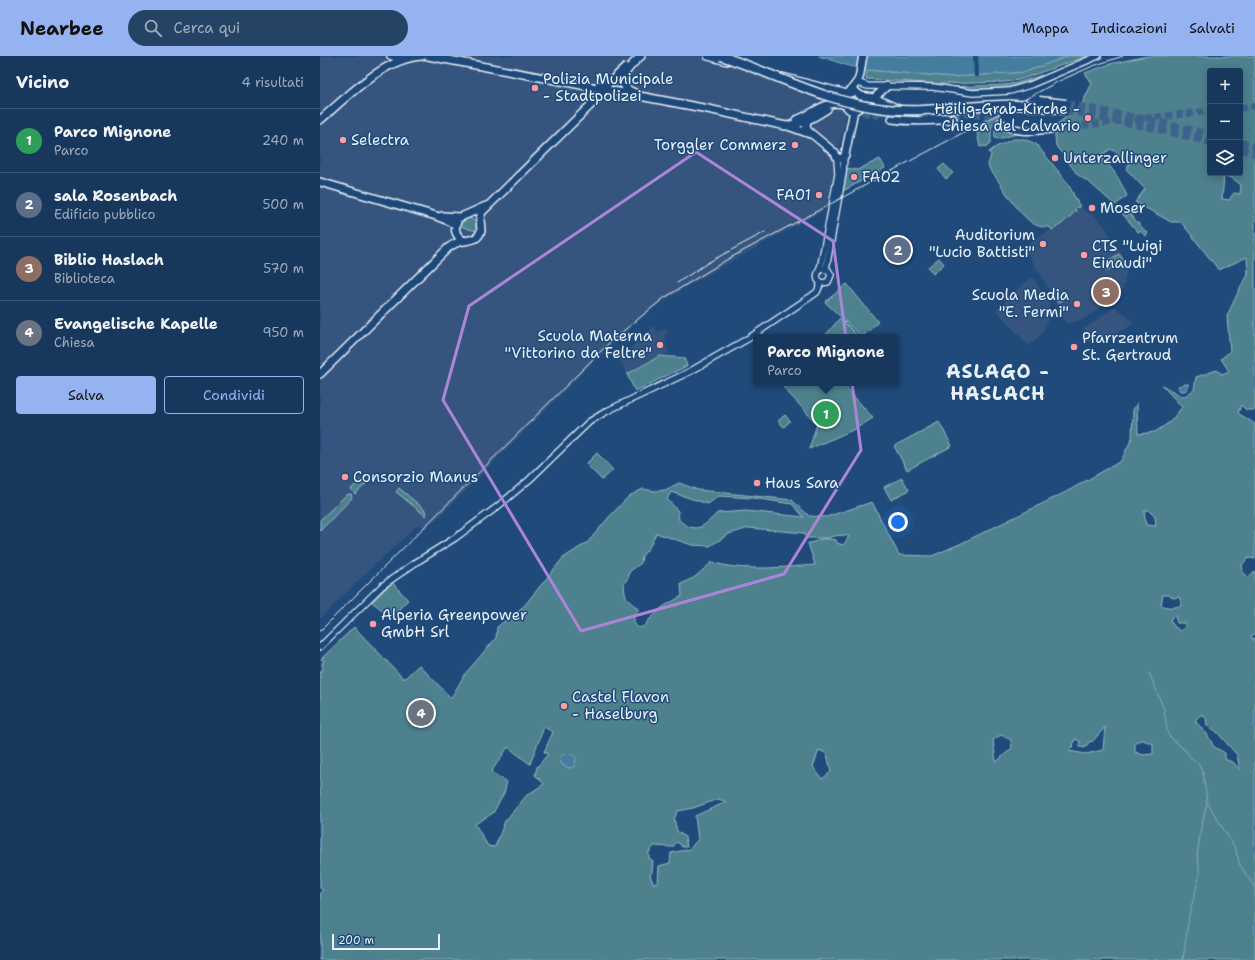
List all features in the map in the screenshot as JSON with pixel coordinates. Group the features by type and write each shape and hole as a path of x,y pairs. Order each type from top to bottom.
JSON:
{"highway":[{"path":"721,56 829,97 874,108 920,110 1015,105 1066,107 1014,100 915,105 873,103 851,99 821,89 736,56"}],"main road":[{"path":"320,120 380,71 399,61 422,56"},
{"path":"428,56 773,122 811,134"},
{"path":"586,86 601,86 608,84 621,72 634,56"},
{"path":"641,56 626,72 623,83 629,91 646,97"},
{"path":"708,56 731,62 769,76 788,78 825,93 827,97 824,104 819,109"},
{"path":"773,122 790,121 801,118 833,103 839,103 849,108 860,108 862,104 858,80 863,56"},
{"path":"807,121 807,130 811,134 840,154 849,108 844,100 858,80"},
{"path":"586,86 594,91 596,99"},
{"path":"874,98 887,86"},
{"path":"320,374 448,248 456,243 472,241 480,235 482,227 480,221 481,214 488,205 526,170 606,90"},
{"path":"818,91 848,94 856,92 861,96 874,98 909,112 951,117 892,117"},
{"path":"786,126 807,121 827,109"},
{"path":"1000,123 1006,127 1018,131 1032,132 1051,129"},
{"path":"320,182 449,220 456,229 459,238 465,241"},
{"path":"436,216 461,216 488,205"},
{"path":"469,214 476,217 480,221"},
{"path":"448,248 461,216"}],"street":[{"path":"390,56 397,58 402,56"},
{"path":"858,80 868,86 933,87 973,93 1010,91 1030,85 1098,56"},
{"path":"821,283 816,276 823,269 843,173 840,154"},
{"path":"821,283 828,282 830,279 830,273 823,269"},
{"path":"755,334 817,292 821,283"},
{"path":"320,647 382,586 455,538 497,507 529,480 589,422 607,411 689,372 753,335"}],"highlighted area":[{"path":"696,152 833,241 861,450 784,574 581,631 443,400 469,306"}],"shaded area":[{"path":"320,56 702,56 729,64 845,107 847,111 827,208 686,287 649,311 588,367 436,520 432,521 425,529 419,524 368,571 320,619"},
{"path":"819,56 1068,56 1025,72 954,77 867,70"},
{"path":"1080,207 1104,225 1126,262 1126,275 1123,289 1109,302 1084,319 1066,324 1051,293 1023,246 1063,223"},
{"path":"1032,276 1049,303 1049,316 1044,331 1029,346 996,310"},
{"path":"1115,306 1120,312 1123,311 1133,323 1127,328 1097,342 1088,342 1083,329"},
{"path":"654,326 658,332 668,328 664,339 669,353 627,373 619,359"},
{"path":"1189,384 1188,388 1185,391 1180,391 1178,386"},
{"path":"565,753 572,754 576,758 575,766 570,768 562,765 559,758"}],"green space":[{"path":"1068,56 1087,56 1019,80 1005,82 942,84 866,79 867,70 954,77 1025,72"},
{"path":"1147,56 1255,56 1255,410 1246,410 1241,405 1238,413 1255,424 1255,559 1248,558 1242,565 1243,572 1248,577 1255,571 1255,634 1251,636 1252,639 1255,638 1255,960 320,960 320,893 323,890 320,888 320,671 322,671 322,663 324,661 321,659 354,627 404,679 419,665 451,698 465,674 496,638 497,627 524,606 563,558 588,542 629,496 643,489 655,491 665,490 679,483 698,490 792,500 809,516 826,517 872,502 899,555 932,556 1066,492 1121,461 1132,438 1133,410 1137,403 1138,434 1155,432 1170,422 1182,407 1162,385 1183,397 1194,390 1196,377 1217,370 1222,374 1229,371 1221,359 1230,351 1227,316 1241,286 1248,275 1247,257 1219,270 1181,222 1171,222 1135,202 1145,189 1126,169 1130,162 1111,149 1100,156 1116,174 1127,196 1115,205 1090,183 1078,175 1056,146 1054,126 1082,104 1092,83 1085,73 1110,64","holes":["1224,176 1232,178 1241,185 1240,194 1234,193 1229,200 1222,199","671,492 708,504 719,496 753,498 792,504 804,517 746,511 717,513 704,525 695,528 685,525 679,520 678,511 667,499","1148,510 1155,517 1156,526 1146,525 1144,511","749,528 804,533 806,538 829,538 842,535 849,536 843,545 837,543 836,540 827,539 820,539 808,543 815,565 777,568 749,568 723,565 712,562 695,577 681,584 682,596 660,609 645,625 641,627 636,626 634,616 639,609 627,599 624,584 629,576 629,572 641,563 642,556 650,546 656,533 692,545 710,546 729,534","1163,595 1169,595 1173,598 1179,597 1182,605 1174,607 1166,607 1161,605","1175,616 1177,623 1185,623 1185,627 1180,631 1170,620","1200,715 1203,715 1206,718 1207,725 1217,732 1237,755 1240,770 1234,763 1225,759 1225,753 1214,747 1207,734 1195,721","544,727 553,732 544,752 548,754 537,767 535,775 544,784 527,795 505,821 495,847 488,846 475,824 493,813 504,793 507,782 491,772 508,747 530,764","1105,727 1103,750 1086,754 1069,751 1073,746 1075,739 1080,741 1079,747 1085,748 1089,742 1093,741","1001,735 1011,740 1012,748 996,762 993,740","1140,740 1153,744 1153,754 1143,755 1135,752 1135,743","819,750 827,754 831,772 822,779 813,767","719,799 726,802 695,816 698,839 690,849 671,853 670,863 659,866 658,883 653,883 650,875 652,872 653,861 649,858 649,852 654,846 673,847 676,842 682,847 687,847 685,837 677,831 674,819 678,811 693,808"]},
{"path":"1042,75 1008,87 973,89 949,87 1004,85 1017,83"},
{"path":"1000,114 991,128 991,143 986,147 980,147 976,128"},
{"path":"998,124 1017,134 998,139 995,138 995,131"},
{"path":"1013,139 1024,139 1036,144 1067,182 1080,207 1077,207 1075,209 1076,211 1063,223 1052,230 1050,227 1032,223 1021,213 993,173 992,174 988,165 991,155 989,152"},
{"path":"880,159 885,168 843,191 847,168 857,170"},
{"path":"944,164 953,173 946,179 938,169"},
{"path":"1121,212 1127,216 1130,213 1148,234 1146,236 1140,231 1138,232"},
{"path":"470,218 476,222 476,231 460,226 464,220"},
{"path":"1119,254 1124,261 1107,271 1102,264"},
{"path":"939,258 944,264 933,274 928,267"},
{"path":"847,284 878,322 865,334 859,334 825,302"},
{"path":"1057,290 1064,299 1058,303 1052,293"},
{"path":"840,318 856,334 827,334"},
{"path":"660,356 684,358 687,366 635,391 627,374"},
{"path":"845,386 873,418 855,429 809,449 817,424 783,387"},
{"path":"785,415 790,421 784,427 778,421"},
{"path":"939,422 952,446 907,470 894,446"},
{"path":"597,453 613,470 602,480 586,464"},
{"path":"902,478 909,490 891,500 884,487"},
{"path":"361,480 366,484 355,494 351,489"},
{"path":"399,488 425,510 426,516 396,492"},
{"path":"349,494 351,494 352,498 320,531 320,520"},
{"path":"392,582 408,600 391,617 372,602"}],"pier":[{"path":"973,56 978,56 979,77 974,77"}],"waterway":[{"path":"1149,673 1164,709 1168,735 1197,762 1203,773 1207,802 1235,848 1240,865 1255,888"},
{"path":"1183,960 1189,916 1199,877 1197,856 1201,828 1207,803"}],"tunnel":[{"path":"1066,104 1161,123 1207,134"},
{"path":"1243,108 1255,106"},
{"path":"852,110 881,116"},
{"path":"1065,110 1160,129 1207,141"},
{"path":"877,111 892,114"},
{"path":"1051,129 1207,111"},
{"path":"953,115 972,114 988,117 1000,123"},
{"path":"1243,144 1255,146"},
{"path":"1243,150 1255,153"}],"railway":[{"path":"320,631 611,341 664,298 728,259 1059,81 1093,66 1123,56"},
{"path":"677,283 709,262 765,232"}],"place":[{"name":"Polizia Municipale - Stadtpolizei","path":"535,88"},
{"name":"Heilig-Grab-Kirche - Chiesa del Calvario","path":"1088,118"},
{"name":"Selectra","path":"343,140"},
{"name":"Torggler Commerz","path":"795,145"},
{"name":"Unterzallinger","path":"1055,158"},
{"name":"FA02","path":"854,177"},
{"name":"FA01","path":"819,195"},
{"name":"Moser","path":"1092,208"},
{"name":"Auditorium \"Lucio Battisti\"","path":"1043,244"},
{"name":"sala Rosenbach","path":"898,250"},
{"name":"CTS \"Luigi Einaudi\"","path":"1084,255"},
{"name":"Biblio Haslach","path":"1106,292"},
{"name":"Scuola Media \"E. Fermi\"","path":"1077,304"},
{"name":"Scuola Materna \"Vittorino da Feltre\"","path":"660,345"},
{"name":"Pfarrzentrum St. Gertraud","path":"1074,347"},
{"name":"Parco Mignone","path":"826,414"},
{"name":"Consorzio Manus","path":"345,477"},
{"name":"Haus Sara","path":"757,483"},
{"name":"Alperia Greenpower GmbH Srl","path":"373,624"},
{"name":"Castel Flavon - Haselburg","path":"564,706"},
{"name":"Evangelische Kapelle","path":"421,713"}],"district":[{"name":"ASLAGO - HASLACH","path":"998,382"}]}
